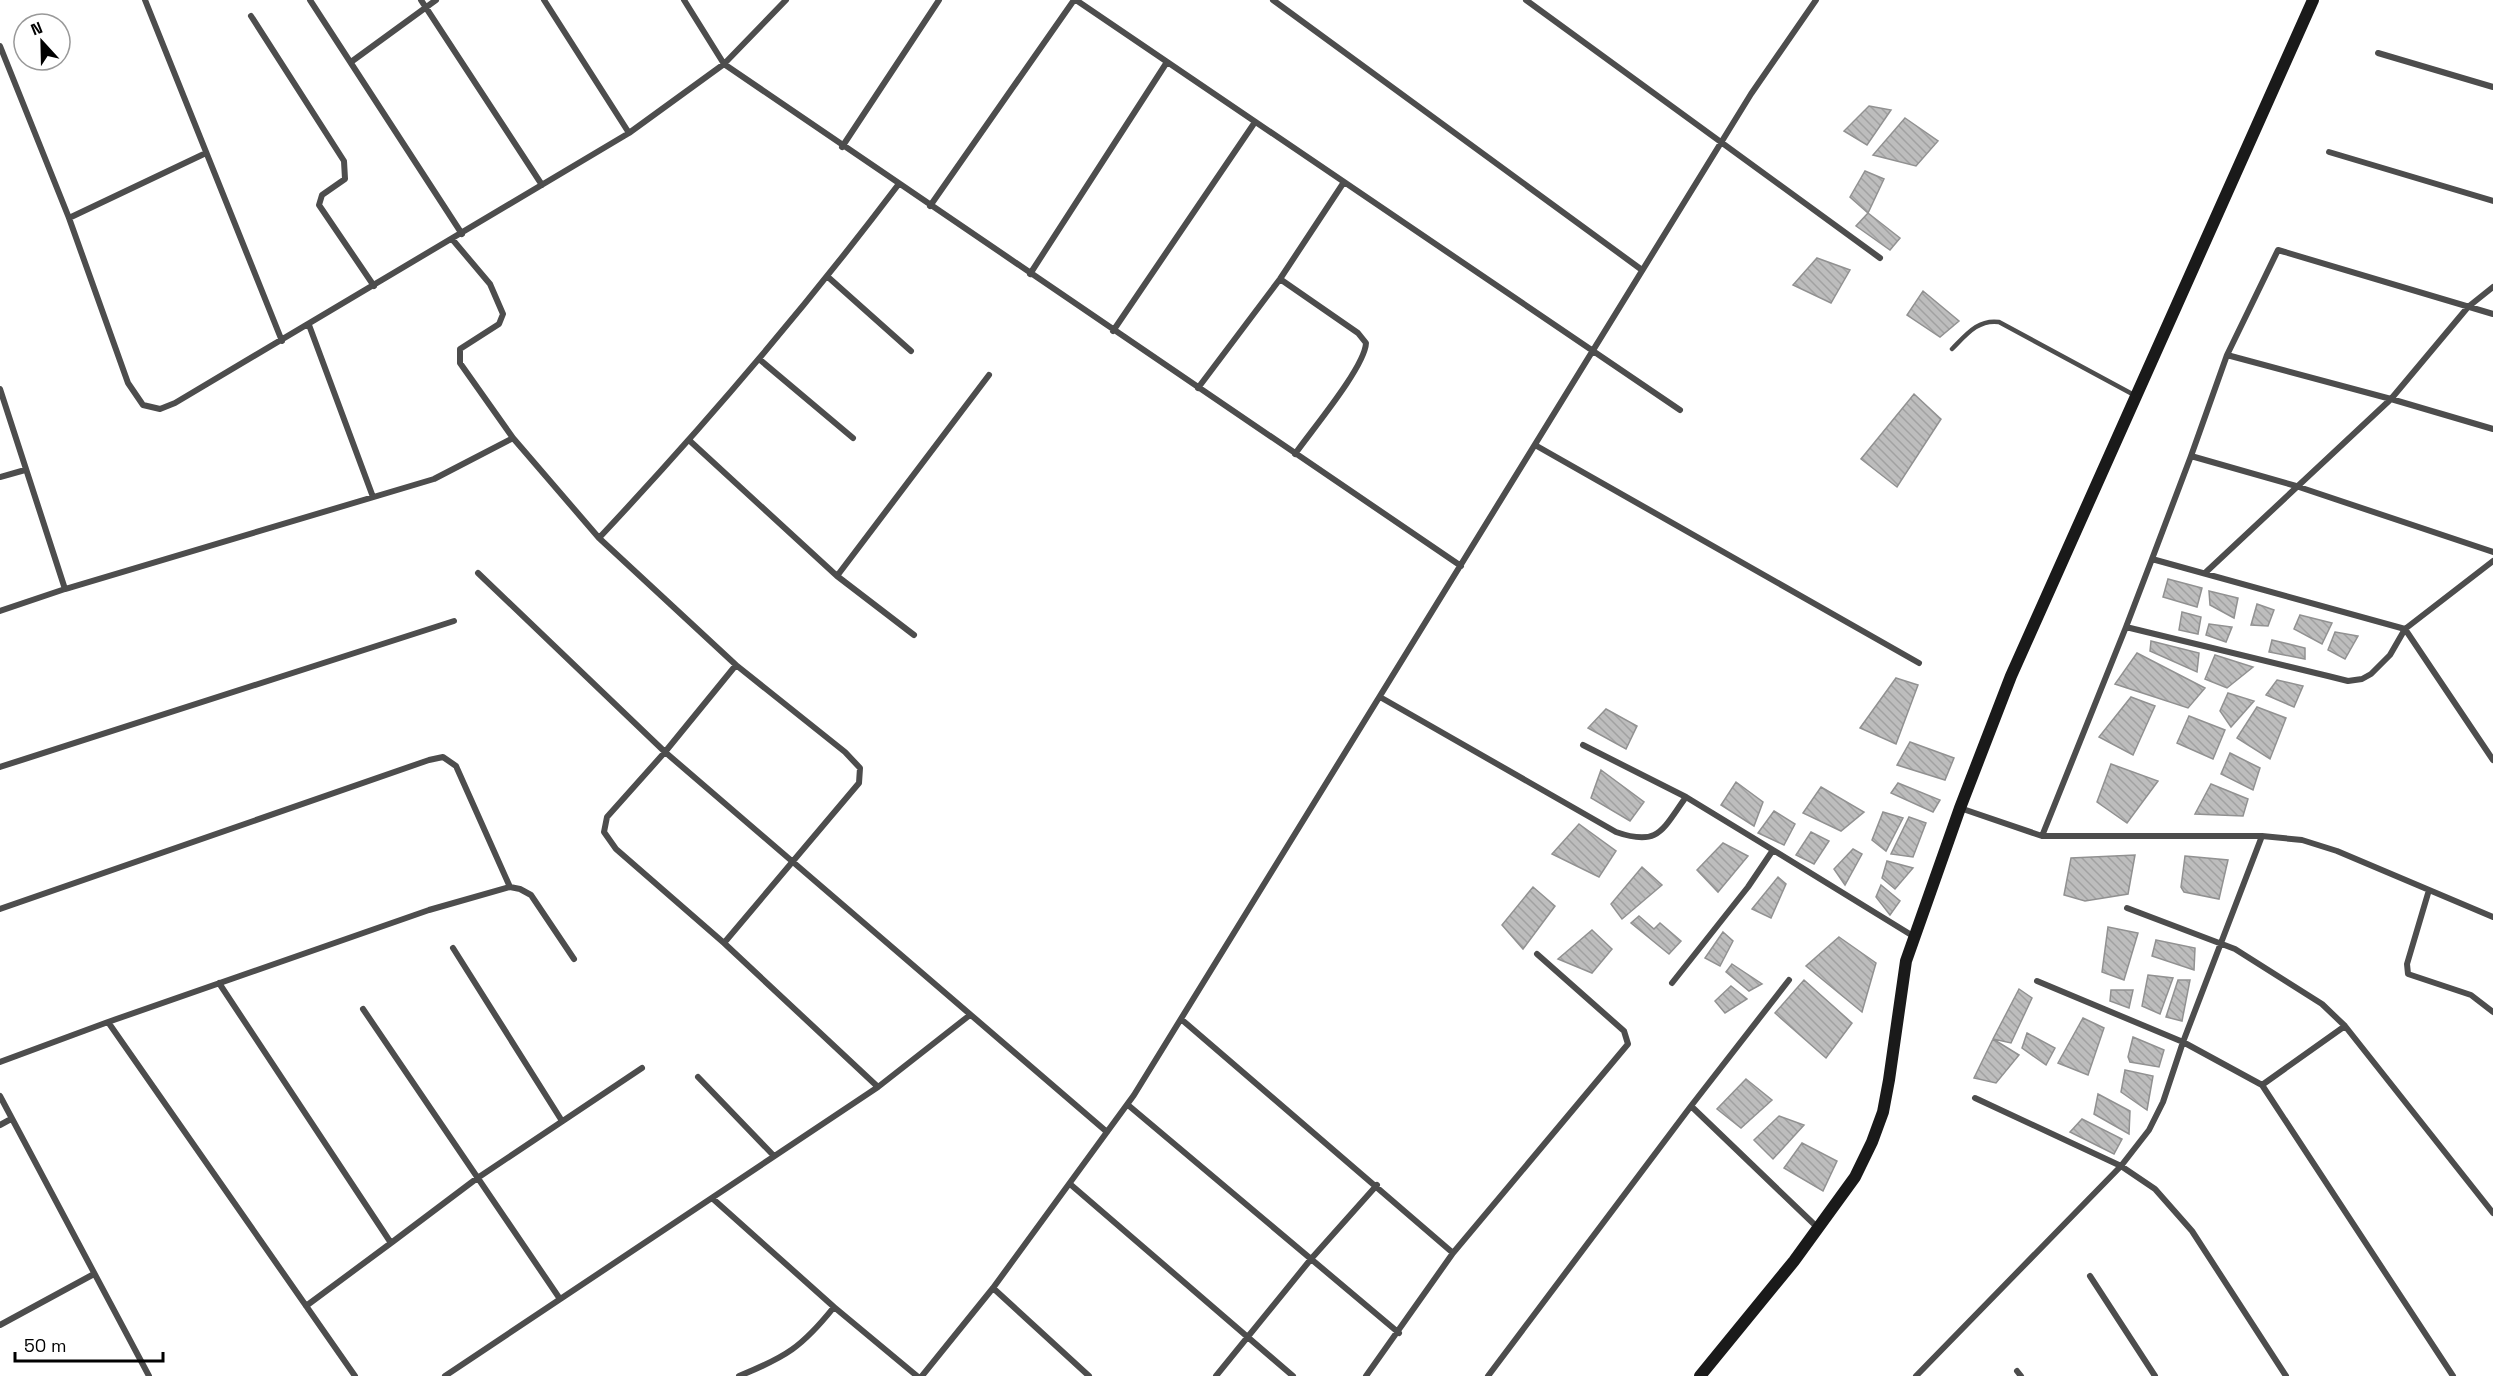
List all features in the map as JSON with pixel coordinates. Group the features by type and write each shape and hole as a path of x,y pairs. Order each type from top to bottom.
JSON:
{"street":[{"path":"145,0 282,341"},
{"path":"310,0 462,234"},
{"path":"421,0 542,185"},
{"path":"351,62 436,0"},
{"path":"544,0 629,133"},
{"path":"684,0 724,64 1461,566"},
{"path":"0,46 69,218 128,383 143,405 160,409 175,403 282,341 629,133 724,64 786,0"},
{"path":"843,147 939,0"},
{"path":"930,206 1075,0 1680,410"},
{"path":"1273,0 1642,270"},
{"path":"1526,0 1880,258"},
{"path":"712,1198 834,1307 920,1376 993,1288 1128,1105 1751,94 1816,0"},
{"path":"1701,1376 1794,1261 1855,1177 1872,1142 1883,1112 1906,961 1960,808 2012,676 2313,0"},
{"path":"251,16 344,161 345,179 322,195 319,204 374,286"},
{"path":"2378,53 2493,87"},
{"path":"1030,274 1167,62"},
{"path":"1113,331 1255,122"},
{"path":"2329,152 2493,201"},
{"path":"69,218 206,153"},
{"path":"1198,388 1280,279 1344,182"},
{"path":"599,538 690,441 828,277 898,184"},
{"path":"452,239 490,284 503,314 499,324 460,349 460,363 513,438 599,538 736,665 845,752 860,768 859,783 724,942"},
{"path":"2042,836 2192,456 2227,355 2278,250 2493,314"},
{"path":"828,277 911,351"},
{"path":"1280,279 1358,333 1366,343 1365,352 1350,378 1295,454"},
{"path":"2205,573 2391,399 2468,307 2493,287"},
{"path":"309,325 373,497"},
{"path":"2227,355 2493,429"},
{"path":"759,359 853,438"},
{"path":"837,576 989,375"},
{"path":"0,389 65,589"},
{"path":"0,611 65,589 434,479 513,438"},
{"path":"690,441 837,576 914,635"},
{"path":"1535,445 1919,663"},
{"path":"2192,456 2296,486 2493,552"},
{"path":"0,477 25,470"},
{"path":"2152,559 2406,628 2492,755"},
{"path":"2126,627 2348,681 2362,679 2372,674 2390,655 2406,628 2493,561"},
{"path":"478,573 665,752 1107,1132"},
{"path":"0,767 454,621"},
{"path":"736,665 665,752 607,817 604,832 616,849 724,942 878,1086"},
{"path":"1380,697 1616,832 1646,839 1663,829 1686,797"},
{"path":"1583,745 1686,797 1913,936"},
{"path":"0,909 443,758 450,760 460,772 510,887"},
{"path":"1960,808 1986,819 2042,836 2262,836 2302,840 2337,851 2493,917"},
{"path":"1916,1376 2121,1166 2149,1130 2163,1102 2183,1042 2262,836"},
{"path":"1672,983 1748,887 1773,850"},
{"path":"0,1062 429,910 510,887 531,895 574,958"},
{"path":"2429,890 2407,964 2408,974 2471,995 2493,1012"},
{"path":"2127,908 2221,944 2280,975 2322,1004 2345,1026 2493,1213"},
{"path":"453,948 562,1121"},
{"path":"1366,1376 1399,1333 1453,1253 1628,1044 1624,1031 1538,954"},
{"path":"1488,1376 1789,980"},
{"path":"2037,981 2183,1042 2262,1085 2453,1376"},
{"path":"219,983 391,1243"},
{"path":"363,1010 476,1179 560,1299"},
{"path":"445,1376 878,1086 970,1015"},
{"path":"1181,1019 1377,1185 1453,1253"},
{"path":"108,1022 355,1376"},
{"path":"2262,1085 2345,1026"},
{"path":"306,1306 476,1179 642,1068"},
{"path":"698,1077 774,1156"},
{"path":"0,1096 149,1376"},
{"path":"1975,1098 2121,1166 2155,1190 2182,1217 2286,1376"},
{"path":"1128,1105 1399,1333"},
{"path":"1691,1106 1817,1227"},
{"path":"0,1125 11,1119"},
{"path":"1070,1184 1293,1376"},
{"path":"1216,1376 1250,1338 1311,1259 1377,1185"},
{"path":"0,1325 94,1274"},
{"path":"2090,1276 2156,1376"},
{"path":"993,1288 1089,1376"},
{"path":"739,1376 790,1354 805,1342 834,1307"}],"lane":[{"path":"1952,349 1978,325 1991,321 1999,322 2138,397"}],"building":[{"path":"1869,106 1891,110 1867,145 1844,131"},
{"path":"1905,118 1938,141 1916,166 1873,155"},
{"path":"1865,171 1884,179 1868,213 1850,197"},
{"path":"1868,213 1900,238 1890,250 1856,226"},
{"path":"1817,258 1850,270 1831,303 1793,285"},
{"path":"1923,291 1959,321 1940,337 1907,315"},
{"path":"1914,394 1941,419 1897,487 1861,459"},
{"path":"2168,579 2202,588 2197,607 2163,597"},
{"path":"2209,591 2238,598 2234,618 2210,605"},
{"path":"2257,604 2274,610 2268,626 2251,625"},
{"path":"2182,612 2201,617 2198,634 2179,630"},
{"path":"2300,615 2332,623 2322,644 2294,629"},
{"path":"2209,624 2232,627 2226,642 2206,635"},
{"path":"2335,632 2358,636 2345,659 2328,650"},
{"path":"2272,640 2305,648 2305,659 2269,652"},
{"path":"2151,641 2199,653 2197,672 2150,651"},
{"path":"2137,653 2205,688 2188,708 2115,684"},
{"path":"2215,655 2253,667 2227,688 2205,679"},
{"path":"1896,678 1918,685 1896,744 1860,728"},
{"path":"2277,680 2303,686 2294,707 2266,695"},
{"path":"2228,693 2254,701 2231,727 2220,711"},
{"path":"2131,697 2155,706 2133,755 2099,737"},
{"path":"2257,707 2286,718 2270,759 2237,738"},
{"path":"1606,709 1637,726 1626,749 1588,728"},
{"path":"2189,716 2225,730 2213,759 2177,743"},
{"path":"1910,742 1954,758 1945,780 1897,765"},
{"path":"2230,753 2260,768 2253,790 2221,774"},
{"path":"2111,764 2158,781 2127,823 2097,802"},
{"path":"1601,770 1644,802 1630,821 1591,798"},
{"path":"1736,782 1763,802 1754,826 1721,805"},
{"path":"1898,783 1940,800 1933,812 1891,793"},
{"path":"2211,784 2248,799 2243,816 2195,814"},
{"path":"1821,787 1864,812 1841,831 1803,813"},
{"path":"1774,811 1795,824 1784,845 1758,833"},
{"path":"1883,812 1903,818 1886,851 1872,840"},
{"path":"1909,817 1926,823 1913,857 1891,854"},
{"path":"1579,824 1616,851 1599,877 1552,854"},
{"path":"1811,832 1829,841 1814,864 1796,855"},
{"path":"1723,843 1748,856 1718,892 1697,870"},
{"path":"1853,849 1862,854 1845,885 1834,869"},
{"path":"2135,855 2128,894 2085,901 2064,895 2071,858"},
{"path":"2185,856 2228,860 2219,899 2184,892 2181,887"},
{"path":"1887,861 1913,868 1895,889 1882,878"},
{"path":"1642,867 1662,885 1622,919 1611,904"},
{"path":"1778,877 1786,884 1771,918 1752,909"},
{"path":"1881,885 1900,901 1890,915 1876,897"},
{"path":"1533,887 1555,906 1523,949 1502,925"},
{"path":"1639,916 1654,929 1660,923 1681,941 1669,954 1631,923"},
{"path":"2108,927 2138,933 2124,980 2102,972"},
{"path":"1592,930 1612,949 1592,973 1558,959"},
{"path":"1723,932 1733,941 1720,966 1705,958"},
{"path":"1839,937 1876,963 1862,1012 1806,966"},
{"path":"2156,940 2195,948 2194,970 2152,956"},
{"path":"1732,964 1762,984 1749,991 1726,972"},
{"path":"2148,975 2173,978 2160,1014 2142,1006"},
{"path":"1804,980 1852,1023 1826,1058 1775,1013"},
{"path":"2178,980 2190,980 2182,1021 2166,1017"},
{"path":"1731,986 1747,999 1725,1013 1715,1001"},
{"path":"2019,989 2032,998 2011,1043 1993,1039"},
{"path":"2111,990 2133,990 2129,1008 2110,1001"},
{"path":"2083,1018 2104,1028 2088,1075 2058,1063"},
{"path":"2027,1033 2055,1048 2046,1065 2022,1048"},
{"path":"2133,1037 2164,1050 2159,1067 2130,1062 2128,1057"},
{"path":"1993,1039 2019,1055 1996,1083 1974,1078"},
{"path":"2125,1070 2153,1076 2147,1110 2121,1092"},
{"path":"1746,1079 1772,1100 1741,1128 1717,1109"},
{"path":"2098,1094 2130,1111 2129,1134 2094,1114"},
{"path":"1779,1116 1804,1125 1773,1159 1754,1140"},
{"path":"2082,1119 2122,1139 2114,1154 2070,1132"},
{"path":"1802,1143 1837,1161 1823,1191 1784,1168"}]}
